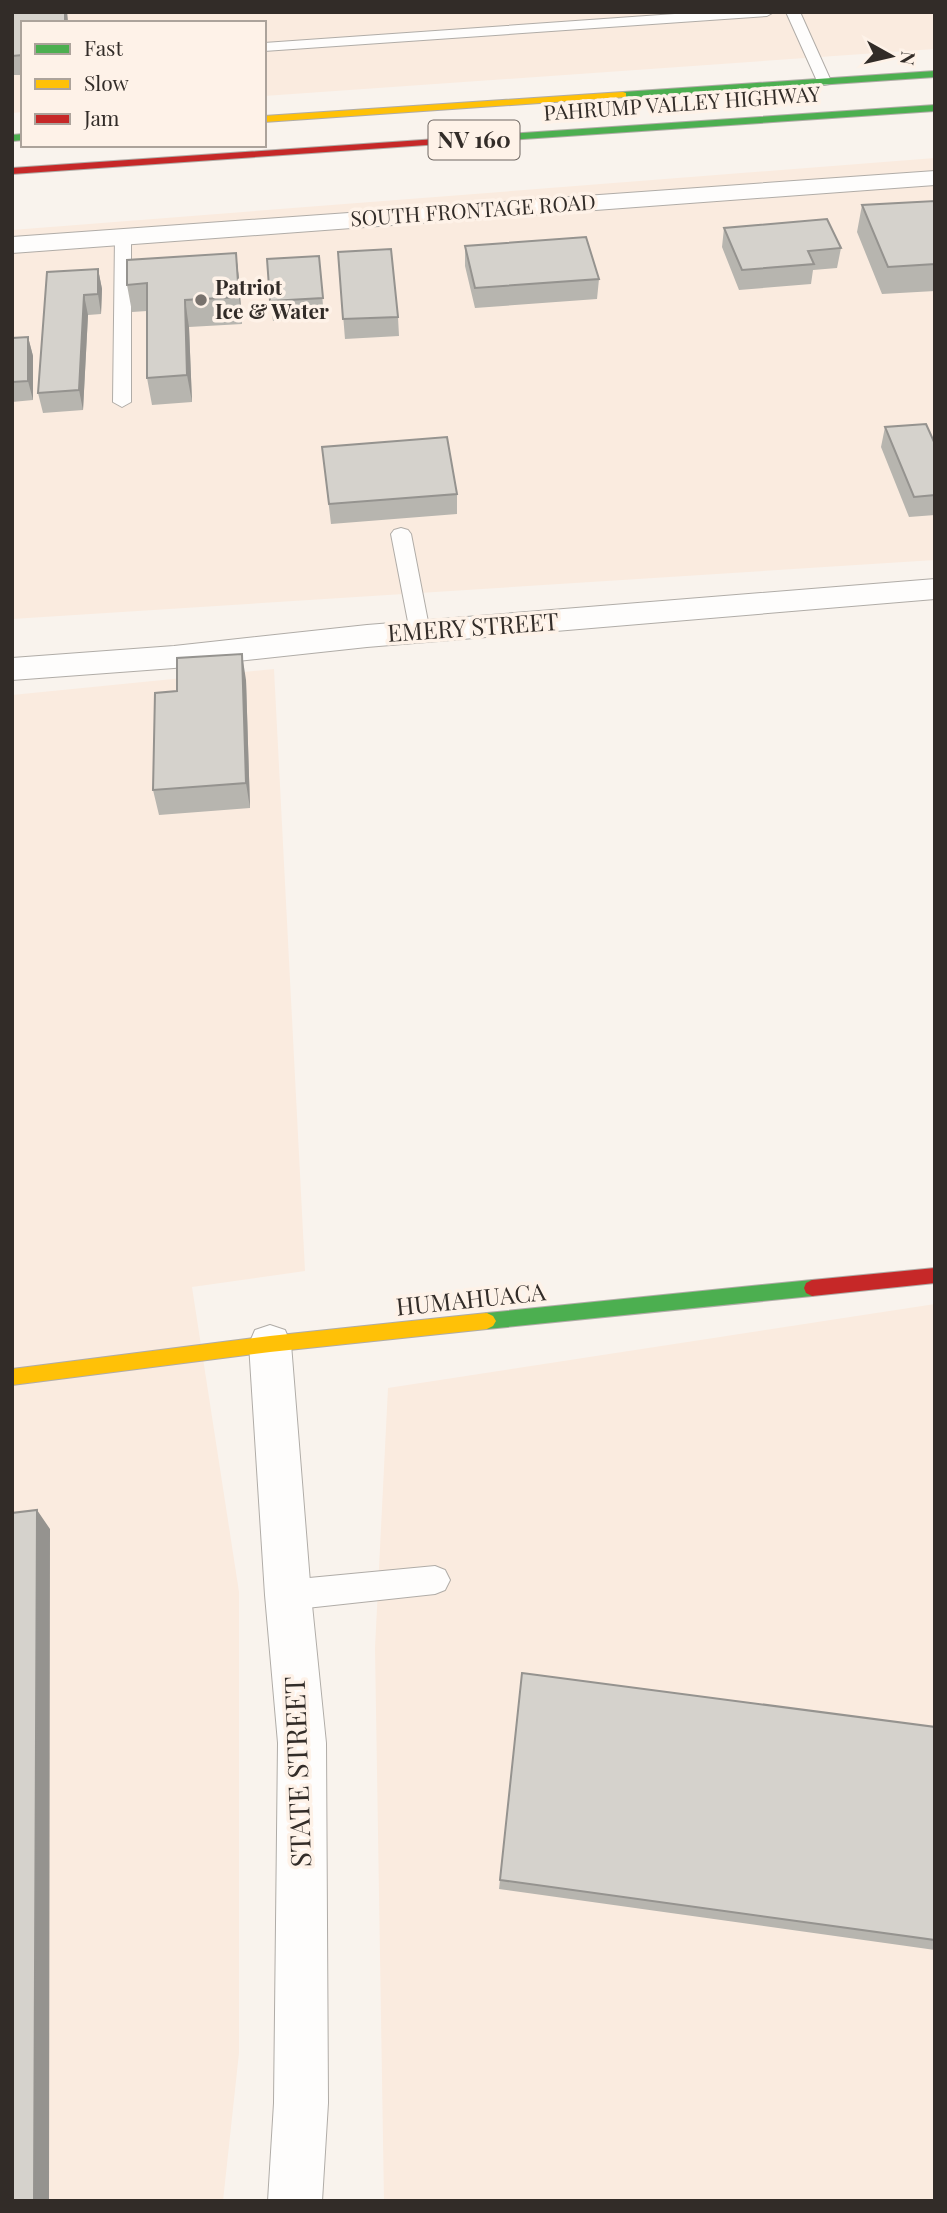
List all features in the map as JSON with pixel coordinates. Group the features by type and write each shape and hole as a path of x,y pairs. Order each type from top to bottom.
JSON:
{"main road":[{"name":"PAHRUMP VALLEY HIGHWAY","path":"266,119 935,74"},
{"path":"742,103 816,97 825,90 824,81"},
{"name":"PAHRUMP VALLEY HIGHWAY","path":"12,171 935,108"},
{"path":"492,139 562,118"},
{"name":"HUMAHUACA","path":"12,1377 270,1344 935,1275"}],"street":[{"name":"SOUTH FRONTAGE ROAD","path":"12,245 935,178"},
{"name":"EMERY STREET","path":"12,669 935,589"},
{"name":"STATE STREET","path":"270,1344 288,1595 302,1743 301,2103 295,2201"}],"lane":[{"path":"266,47 767,12"},
{"path":"793,12 824,81"},
{"path":"122,401 123,237"},
{"path":"401,534 420,632"},
{"path":"288,1595 435,1580"}],"shaded area":[{"path":"12,12 935,12 935,49 266,96 266,21 21,21 21,112 12,113"},
{"path":"935,158 935,560 12,619 12,230"},
{"path":"274,669 305,1271 192,1287 239,1592 239,2053 223,2201 12,2201 12,695"},
{"path":"935,1304 935,2201 384,2201 375,1648 388,1388"}],"building":[{"path":"12,12 65,12 65,21 21,21 21,55 12,56"},
{"path":"935,201 935,264 888,267 862,205"},
{"path":"827,219 841,248 808,251 814,264 742,270 724,228"},
{"path":"586,237 599,279 475,288 465,246"},
{"path":"391,249 398,317 343,319 338,252"},
{"path":"236,253 239,297 185,300 187,375 147,378 147,283 127,285 127,260"},
{"path":"319,256 323,298 270,301 267,259"},
{"path":"98,269 98,294 84,295 79,390 38,393 47,272"},
{"path":"28,337 28,381 12,382 12,338"},
{"path":"926,424 935,444 935,495 914,497 885,427"},
{"path":"447,437 457,494 329,504 322,447"},
{"path":"242,654 246,783 153,790 155,693 177,691 177,658"},
{"path":"37,1510 34,2201 12,2201 12,1513"},
{"path":"522,1673 935,1727 935,1940 500,1880"}],"traffic: fast":[{"path":"623,95 935,74"},
{"path":"495,138 935,108"},
{"path":"12,138 21,137"},
{"path":"487,1321 812,1288"}],"traffic: slow":[{"path":"266,119 623,95"},
{"path":"12,1377 270,1344 487,1321"}],"traffic: jam":[{"path":"12,171 495,138"},
{"path":"812,1288 935,1275"}],"place":[{"name":"Patriot Ice & Water","path":"201,300"}]}
